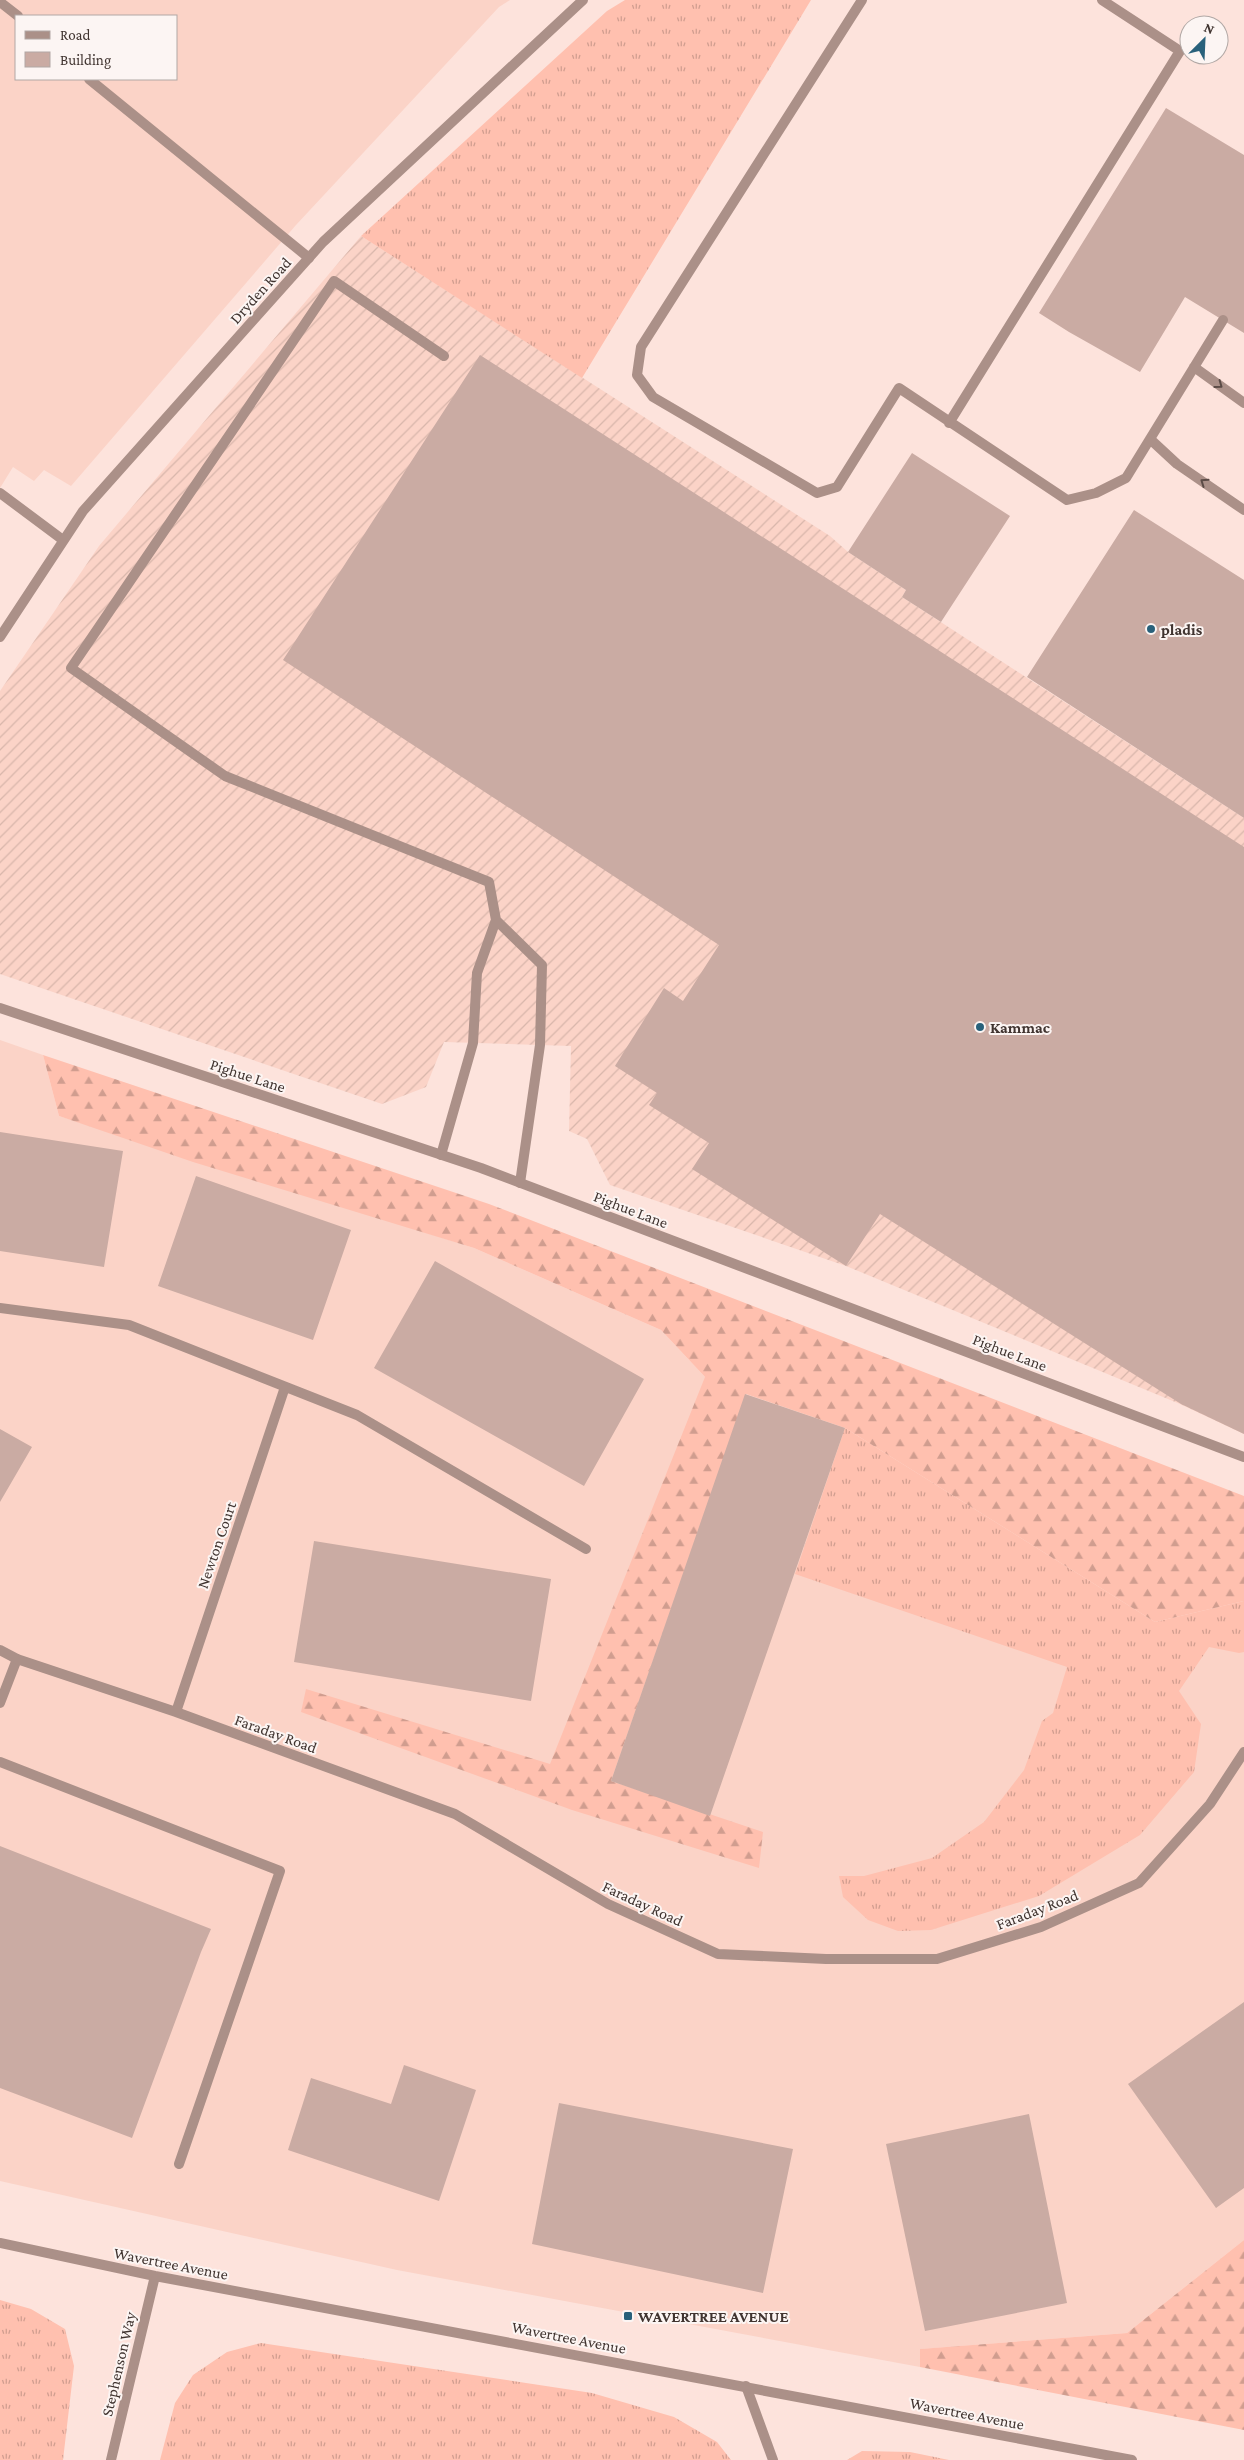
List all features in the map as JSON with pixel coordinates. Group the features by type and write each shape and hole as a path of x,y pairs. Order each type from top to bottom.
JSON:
{"street":[{"name":"Dryden Road","path":"0,637 83,511 323,242 583,0"},
{"path":"862,0 641,347 636,375 653,397 817,493 837,487 899,388 1067,500 1096,493 1126,478 1222,320"},
{"path":"949,423 1180,51 1102,0"},
{"path":"0,2 17,15"},
{"path":"89,80 309,258"},
{"path":"441,1155 474,1043 477,972 496,920 490,882 225,776 71,668 334,281 444,356"},
{"path":"1194,367 1244,404"},
{"path":"1150,439 1177,464 1244,510"},
{"path":"0,493 63,540"},
{"path":"496,920 542,965 540,1045 520,1183"},
{"name":"Pighue Lane","path":"0,1008 520,1183 1244,1457"},
{"path":"0,1308 129,1325 357,1415 586,1549"},
{"name":"Newton Court","path":"176,1712 285,1387"},
{"name":"Faraday Road","path":"0,1650 16,1659 176,1712 455,1814 608,1904 718,1954 826,1959 937,1959 1041,1927 1138,1883 1210,1804 1244,1752"},
{"path":"0,1703 16,1659"},
{"path":"0,1762 280,1872 179,2164"},
{"name":"Wavertree Avenue","path":"0,2243 155,2276 1132,2460"},
{"name":"Stephenson Way","path":"111,2460 155,2276"},
{"path":"746,2386 773,2460"}],"shaded area":[{"path":"0,0 510,0 499,7 296,225 71,486 44,470 34,481 13,467 0,488"},
{"path":"361,236 830,536 848,552 906,590 902,597 1244,818 1244,1434 1180,1404 846,1266 610,1185 587,1139 569,1131 571,1046 444,1042 426,1087 382,1104 0,974 0,691 99,546"},
{"path":"0,1040 43,1055 59,1116 474,1248 661,1330 705,1377 745,1394 845,1428 1155,1622 1244,1601 1244,2240 1127,2333 921,2349 920,2367 397,2270 0,2181"}],"green space":[{"path":"625,0 811,0 582,378 361,236 607,11"},
{"path":"43,1055 489,1204 1244,1496 1244,1601 1155,1622 845,1428 746,1394 611,1781 763,1832 759,1868 572,1810 301,1712 306,1689 550,1764 705,1377 661,1330 474,1248 193,1162 59,1116"},
{"path":"845,1428 1155,1622 1244,1601 1244,1652 1239,1653 1209,1647 1179,1691 1201,1724 1194,1772 1140,1835 1039,1896 931,1930 898,1931 868,1920 843,1897 839,1876 864,1876 932,1858 984,1822 1024,1770 1042,1721 1053,1713 1067,1667 795,1574"},
{"path":"1244,2240 1244,2430 920,2367 920,2349 1127,2333"},
{"path":"0,2300 31,2309 65,2329 74,2366 63,2460 0,2460"},
{"path":"261,2343 592,2393 674,2417 717,2442 731,2460 160,2460 175,2403 193,2375 227,2352"},
{"path":"862,2451 910,2452 949,2460 847,2460"}],"building":[{"path":"1166,108 1244,155 1244,333 1185,297 1140,372 1039,313"},
{"path":"480,355 1244,847 1244,1434 1181,1404 880,1214 846,1266 692,1169 709,1143 649,1105 657,1093 615,1066 664,988 683,1001 719,945 283,660"},
{"path":"912,453 1010,516 941,622 902,597 906,590 848,552"},
{"name":"pladis","path":"1134,510 1244,580 1244,818 1027,677"},
{"path":"0,1132 123,1151 104,1267 0,1251"},
{"path":"196,1176 351,1230 313,1340 158,1286"},
{"path":"435,1261 644,1379 584,1486 374,1368"},
{"path":"745,1394 845,1428 710,1816 611,1781"},
{"path":"0,1429 32,1447 0,1502"},
{"path":"314,1541 551,1579 531,1701 294,1662"},
{"path":"0,1846 211,1929 132,2138 0,2088"},
{"path":"1244,2002 1244,2188 1216,2208 1128,2084"},
{"path":"404,2065 476,2090 439,2201 288,2150 311,2078 391,2104"},
{"path":"559,2103 793,2149 763,2293 532,2244"},
{"path":"1029,2114 1067,2303 925,2331 886,2144"}],"place":[{"name":"pladis","path":"1151,629"},
{"name":"Kammac","path":"980,1027"},
{"name":"WAVERTREE AVENUE","path":"628,2316"}]}
